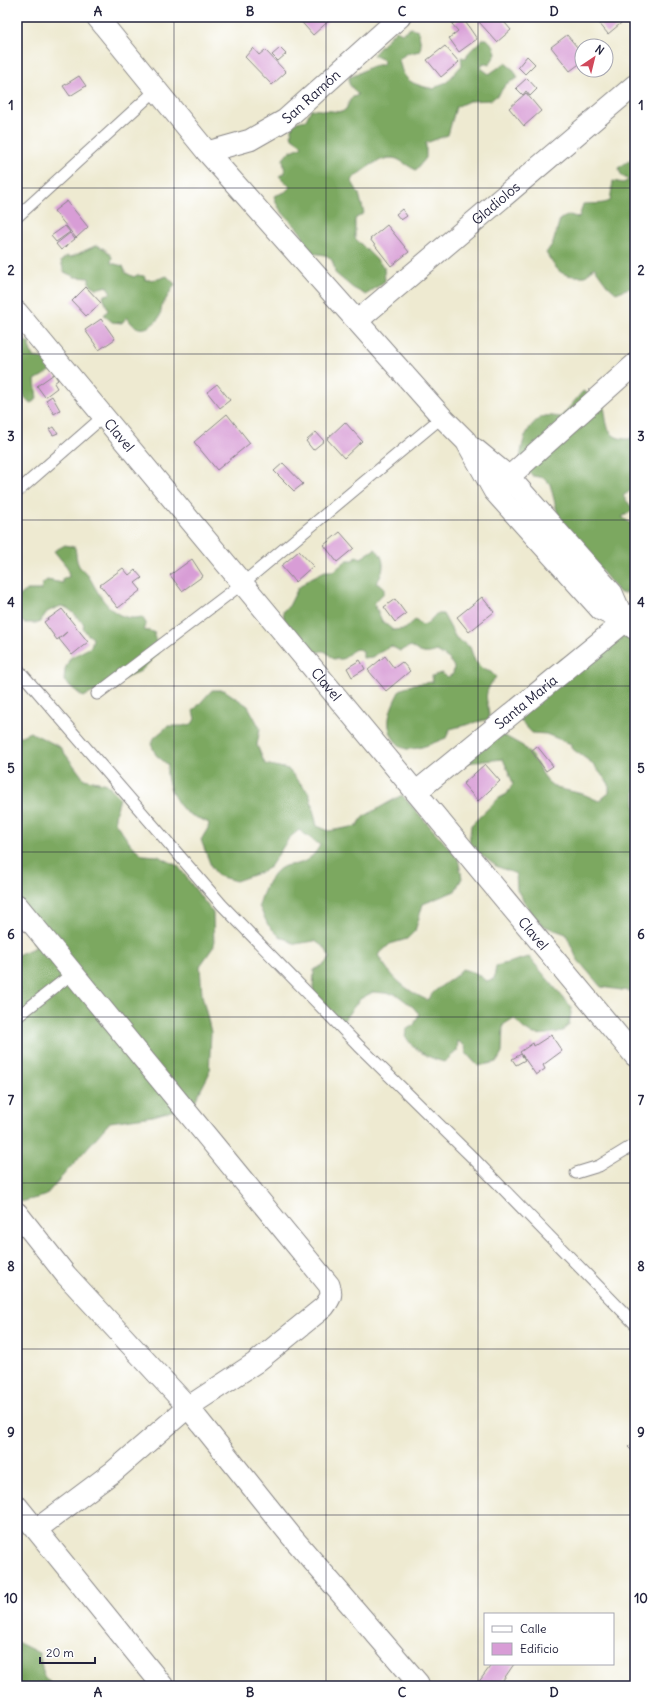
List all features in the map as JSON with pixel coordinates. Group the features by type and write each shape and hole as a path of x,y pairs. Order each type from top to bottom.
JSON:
{"street":[{"path":"97,17 207,152 442,417 466,441 509,477 612,592 631,621"},
{"name":"San Ramón","path":"207,152 250,140 285,120 400,17"},
{"name":"Gladiolos","path":"357,321 635,86"},
{"name":"Clavel","path":"17,312 635,1056"},
{"path":"494,491 635,364"},
{"path":"466,441 494,491 601,610 631,621"},
{"name":"Santa María","path":"416,792 631,621"},
{"path":"17,905 330,1285 332,1292 330,1299 324,1307 255,1362 188,1407 113,1472 37,1529"},
{"path":"17,1213 66,1275 188,1407 292,1537 419,1686"},
{"path":"17,1506 163,1686"}],"lane":[{"path":"17,217 156,90"},
{"path":"17,492 104,416"},
{"path":"97,694 243,583 442,417"},
{"path":"17,668 222,905 359,1046 475,1160 635,1324"},
{"path":"17,1017 73,973"},
{"path":"576,1173 600,1166 635,1144"}],"green space":[{"path":"411,28 418,30 421,45 420,51 406,54 399,59 403,73 410,81 414,83 434,89 447,82 462,65 461,57 466,58 471,50 482,39 487,39 494,46 496,54 489,65 483,63 481,68 489,74 505,63 514,70 518,78 506,84 499,94 491,100 469,101 456,107 448,135 426,143 426,158 416,170 399,160 387,158 380,160 351,180 359,194 364,213 355,219 355,238 384,267 385,281 366,295 353,288 335,273 334,266 328,256 309,253 302,235 279,208 274,196 285,192 290,187 279,176 285,173 283,159 289,152 301,147 302,145 292,138 291,134 293,125 297,122 306,120 311,109 342,112 346,109 351,98 358,95 349,84 349,77 369,67 383,65 384,60 373,55 396,30 402,33"},
{"path":"635,157 635,292 629,288 616,293 607,285 594,267 586,276 571,276 561,272 546,253 553,243 560,219 570,215 579,218 583,204 610,201 613,181 623,183 629,180 622,176 618,168"},
{"path":"97,245 106,250 112,257 111,263 123,266 126,273 134,277 137,275 144,276 146,280 158,279 167,276 175,284 162,306 159,318 151,326 146,328 138,328 134,326 127,317 122,323 112,322 104,315 108,310 103,296 111,293 107,286 96,289 89,283 89,278 75,277 64,272 61,261 67,256 71,257"},
{"path":"17,334 22,340 30,343 29,346 33,357 46,359 51,368 49,372 35,380 37,399 31,403 25,399 18,379 17,374 22,369 17,370"},
{"path":"583,391 603,402 608,428 611,433 621,438 630,439 635,431 635,489 623,496 634,510 622,517 630,523 635,523 635,589 628,593 620,593 559,519 550,484 544,478 533,476 520,464 525,436 533,424 538,419 545,416 561,417"},
{"path":"65,545 75,547 79,566 88,576 105,603 111,609 125,617 142,617 146,623 144,630 154,632 158,650 157,655 141,671 83,697 64,681 65,669 70,658 91,647 93,638 87,634 83,628 84,624 71,611 61,606 47,612 39,623 24,623 17,618 17,598 27,590 41,590 42,584 47,580 63,583 63,578 69,577 67,567 54,551"},
{"path":"375,549 379,552 383,561 383,570 376,583 384,587 384,593 374,603 382,621 393,630 405,629 415,620 422,625 427,624 436,614 443,614 456,638 470,647 475,661 483,669 491,672 496,677 488,689 486,698 489,719 450,729 446,738 428,745 414,749 404,748 396,742 389,729 389,716 400,690 414,684 433,682 432,676 441,673 448,677 453,674 454,667 449,659 437,651 423,653 417,651 411,646 400,651 391,646 372,657 363,658 363,651 360,649 352,651 343,659 333,659 323,651 311,655 284,619 283,611 289,606 298,588 311,578 325,571 334,571 347,560 354,560 356,556 361,558"},
{"path":"617,634 631,639 635,644 635,992 601,987 577,959 566,934 544,926 532,915 517,890 516,874 496,866 469,846 471,825 499,798 507,794 513,783 503,759 455,764 478,736 505,736 523,746 534,759 547,781 556,788 583,794 599,801 609,793 609,784 592,763 571,748 571,744 546,734 532,733 519,719 524,707 559,661"},
{"path":"212,690 224,690 248,706 260,728 257,745 265,764 288,769 309,793 317,826 329,831 357,826 363,817 402,795 458,858 462,878 455,891 423,904 415,931 407,939 390,944 378,955 399,982 412,992 427,1000 435,991 462,969 476,973 486,981 494,979 496,966 529,957 572,1008 569,1024 563,1031 541,1035 530,1033 525,1030 514,1018 503,1025 502,1053 497,1062 478,1066 466,1053 465,1046 458,1041 457,1051 444,1062 427,1056 417,1049 405,1036 407,1029 414,1025 419,1014 413,1007 396,994 373,992 360,999 343,1021 334,1018 313,991 314,970 323,965 330,958 325,948 315,941 295,944 278,935 268,925 259,906 262,895 271,877 275,873 287,865 305,861 314,854 320,845 299,830 289,838 270,867 259,873 236,881 218,876 211,866 201,840 208,828 209,823 188,814 178,803 171,790 167,777 168,765 156,755 151,744 154,738 168,726 183,726 192,724 195,719 193,711"},
{"path":"30,732 60,747 84,779 107,784 120,798 115,816 115,822 131,845 143,855 158,856 178,866 213,913 214,946 200,966 202,995 211,1032 209,1074 193,1105 153,1116 110,1122 45,1196 20,1202 17,1201 17,955 36,947 22,923 17,907 17,738"},
{"path":"17,1642 39,1653 44,1676 53,1686 17,1686"}],"building":[{"path":"297,17 333,17 313,35"},
{"path":"462,17 477,39 459,52 449,38 458,31 452,24"},
{"path":"484,17 500,17 511,30 497,42 479,22"},
{"path":"594,17 625,17 626,19 608,34"},
{"path":"567,35 574,43 574,68 570,71 551,47"},
{"path":"445,46 459,62 441,77 427,60"},
{"path":"253,48 259,55 265,50 286,72 272,85 245,57"},
{"path":"280,48 286,54 278,61 272,55"},
{"path":"527,56 535,64 525,74 518,67"},
{"path":"79,76 86,86 70,96 63,86"},
{"path":"527,78 537,89 530,96 526,91 523,95 516,88"},
{"path":"526,93 541,111 524,126 509,108"},
{"path":"67,201 88,227 76,238 54,211"},
{"path":"402,209 407,216 401,220 396,214"},
{"path":"387,225 409,252 391,266 370,239"},
{"path":"65,226 70,232 56,242 51,236"},
{"path":"70,233 75,239 61,250 56,244"},
{"path":"86,287 101,303 86,316 72,301"},
{"path":"101,319 115,339 99,350 85,330"},
{"path":"54,374 58,380 54,383 57,388 45,397 37,386"},
{"path":"217,384 230,400 220,408 207,392"},
{"path":"17,396 24,404 17,410"},
{"path":"52,396 60,410 54,414 46,400"},
{"path":"227,414 250,443 217,470 194,442"},
{"path":"345,422 362,441 344,458 327,439"},
{"path":"54,427 58,433 53,435 49,429"},
{"path":"316,432 324,441 313,450 306,441"},
{"path":"283,463 303,484 294,491 274,471"},
{"path":"340,532 354,548 337,562 324,545"},
{"path":"299,551 313,566 295,582 281,566"},
{"path":"192,559 203,576 182,591 170,575"},
{"path":"123,568 129,575 135,570 142,578 135,583 141,590 118,608 100,585"},
{"path":"482,597 494,612 469,632 457,617"},
{"path":"395,599 406,614 395,622 384,607"},
{"path":"62,609 88,642 72,655 59,639 67,632 57,640 44,622"},
{"path":"385,656 394,668 402,662 410,671 386,691 368,670"},
{"path":"360,660 365,669 352,677 347,668"},
{"path":"537,746 553,766 546,771 531,751"},
{"path":"485,764 500,781 478,801 463,784"},
{"path":"551,1035 562,1051 543,1065 545,1069 536,1075 520,1052 533,1043 534,1046"},
{"path":"521,1054 525,1060 516,1065 512,1059"},
{"path":"635,1441 635,1454 628,1447"},
{"path":"491,1665 513,1665 499,1686 482,1686 478,1683"}]}
